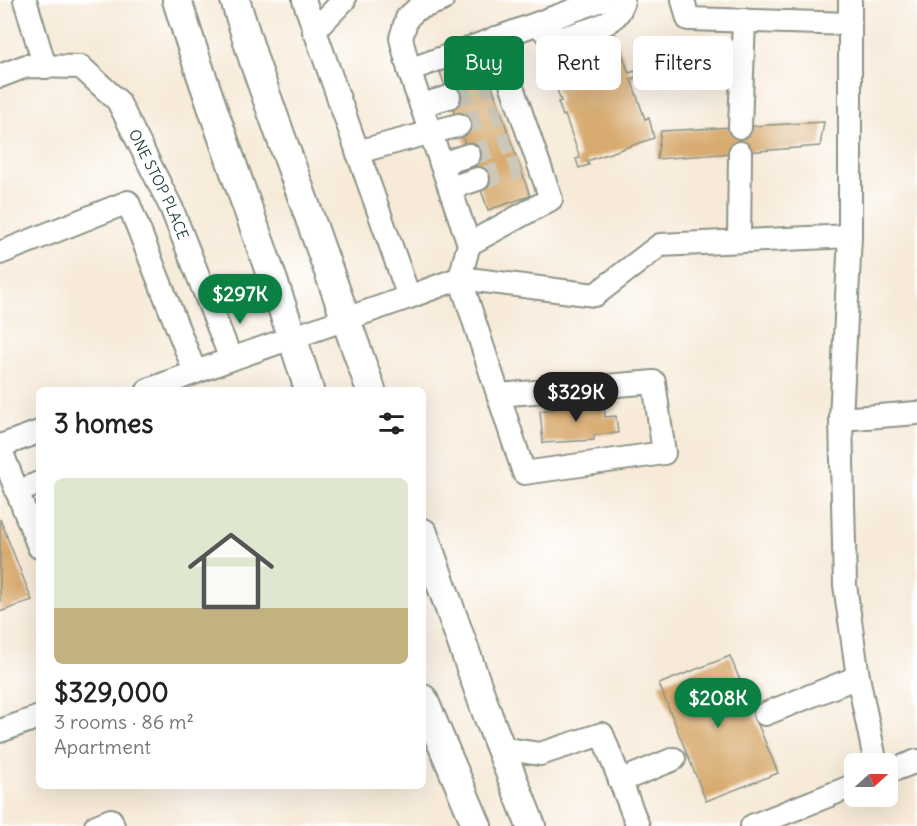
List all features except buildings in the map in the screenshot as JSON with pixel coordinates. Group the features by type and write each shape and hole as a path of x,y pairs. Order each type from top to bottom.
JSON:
{"main road":[{"path":"177,0 202,81 293,337 308,387"},
{"path":"235,0 370,387"},
{"path":"426,541 488,717 531,826"},
{"path":"426,597 449,658 488,717"},
{"path":"426,706 477,826"},
{"path":"426,748 454,818 454,826"}],"street":[{"path":"25,0 45,67"},
{"path":"304,0 409,297"},
{"path":"314,31 344,0"},
{"path":"442,0 417,9 407,18 401,38 409,70 469,244 460,278 498,395 524,473 664,453 654,382 498,395"},
{"path":"504,36 602,0"},
{"path":"539,24 545,33 566,37 615,20 621,12 623,0"},
{"path":"683,0 688,19 850,24"},
{"path":"850,0 850,236 842,419 845,585 858,677 874,753"},
{"path":"740,127 744,20"},
{"path":"409,70 444,57"},
{"name":"ONE STOP PLACE","path":"0,76 26,66 81,68 118,101 171,207 231,359"},
{"path":"469,244 551,199 529,164 503,90"},
{"path":"421,105 449,97"},
{"path":"357,152 459,125"},
{"path":"739,241 740,153"},
{"path":"441,164 469,155"},
{"path":"450,188 478,179"},
{"path":"0,253 128,202 195,372"},
{"path":"156,387 460,278 595,295 660,245 850,236"},
{"path":"842,419 917,413"},
{"path":"36,433 0,447 36,540"},
{"path":"17,492 36,484"},
{"path":"765,714 858,677"},
{"path":"0,731 36,718"},
{"path":"501,748 540,754 602,734 638,826"},
{"path":"620,781 674,759"},
{"path":"898,768 917,761"},
{"path":"752,826 844,789"},
{"path":"96,826 111,820 113,826"}],"tunnel":[{"path":"449,97 472,90"},
{"path":"459,125 501,113"},
{"path":"469,155 511,142"},
{"path":"478,179 520,167"}]}
